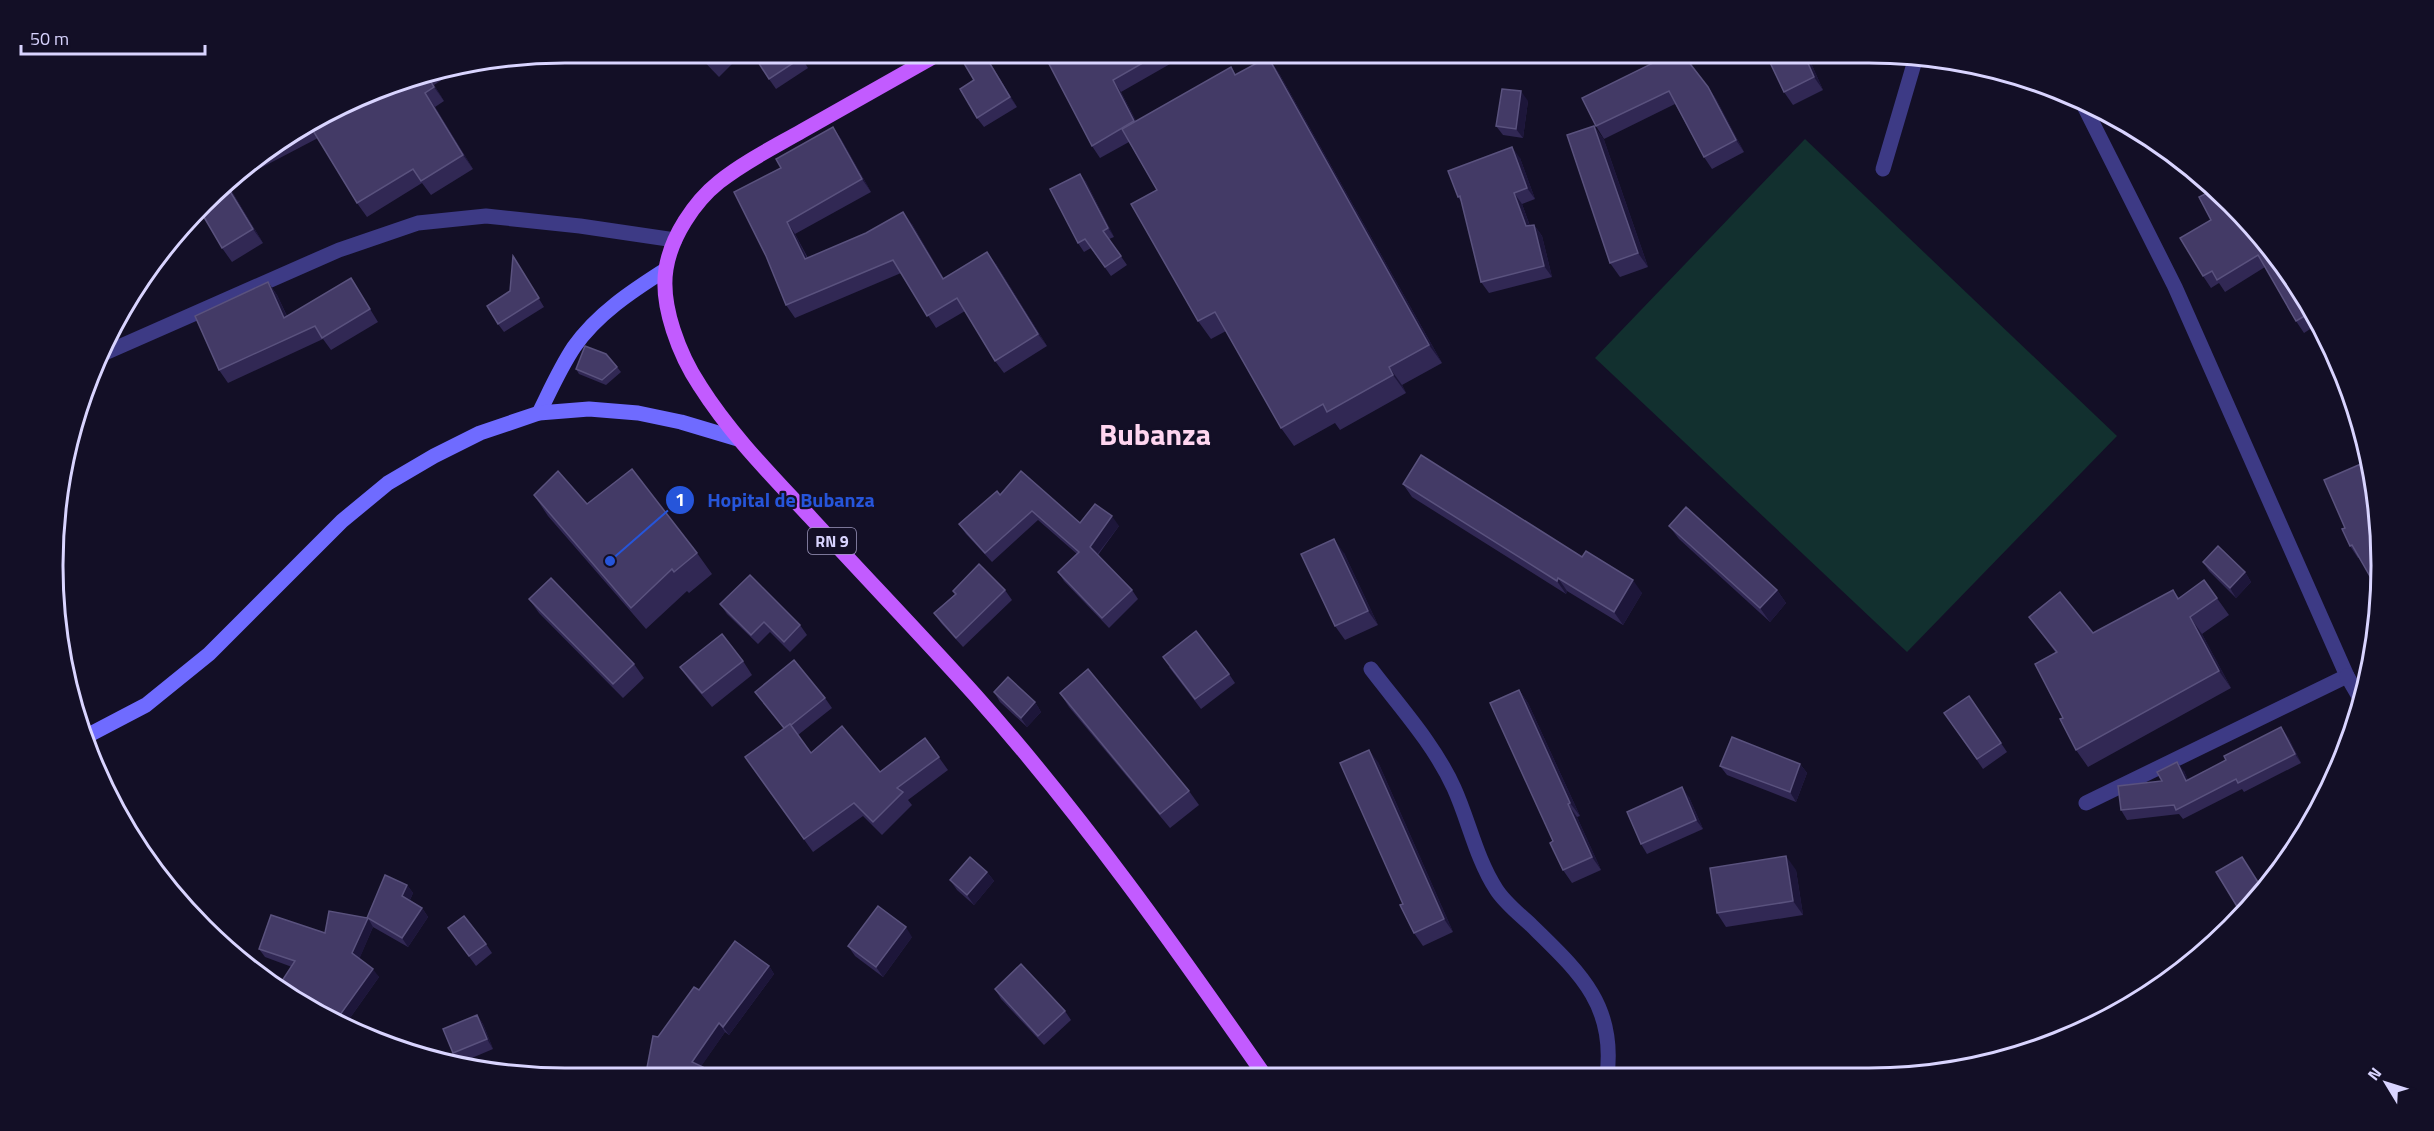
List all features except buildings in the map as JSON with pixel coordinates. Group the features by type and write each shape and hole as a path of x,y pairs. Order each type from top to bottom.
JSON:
{"main road":[{"name":"RN 9","path":"921,63 749,161 717,183 693,209 675,240 665,270 667,302 684,361 738,439 976,696 1051,783 1182,957 1259,1068"},
{"path":"539,413 575,346 598,319 628,294 665,270"},
{"path":"92,733 146,705 209,654 342,521 388,483 480,433 539,413 589,410 638,413 681,422 738,439"}],"street":[{"path":"1883,169 1914,65"},
{"path":"2088,113 2180,297 2355,690"},
{"path":"112,350 339,250 418,223 486,216 580,226 675,240"},
{"path":"1371,669 1434,752 1454,788 1496,890 1571,964 1600,1006 1610,1051 1608,1068"},
{"path":"2086,803 2347,676"}],"green space":[{"path":"1805,139 2117,436 1907,652 1595,358"}],"place":[{"name":"Hopital de Bubanza","path":"610,561"}],"district":[{"name":"Bubanza","path":"1155,435"}]}
